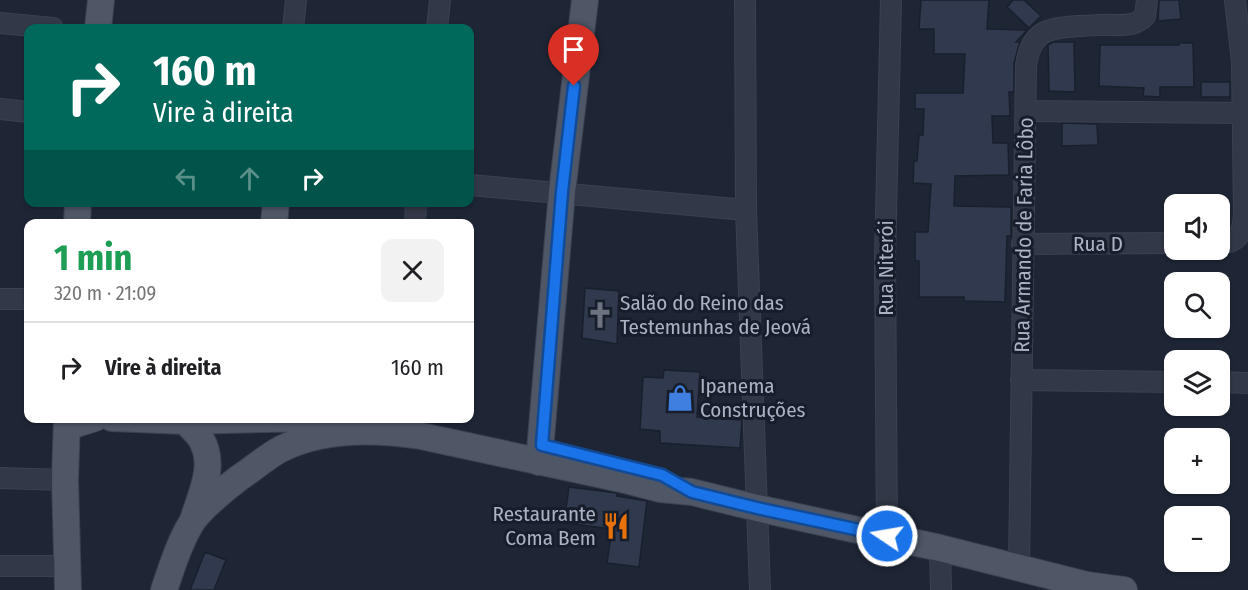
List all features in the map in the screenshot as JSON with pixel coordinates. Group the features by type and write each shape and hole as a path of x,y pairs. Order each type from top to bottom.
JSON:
{"main road":[{"path":"98,24 101,0"},
{"path":"540,453 562,192 585,0"},
{"path":"67,423 68,578"},
{"path":"164,590 174,560 193,520 206,480 208,462 201,438 186,423"},
{"path":"259,423 268,440 281,449"},
{"path":"436,423 660,489 692,492 940,548 1019,567 1087,587 1124,590"},
{"path":"193,520 229,485 281,449 317,437 353,432 396,432 540,453"}],"street":[{"path":"293,24 296,0"},
{"path":"437,24 440,0"},
{"path":"745,0 746,210 760,590"},
{"name":"Rua Niterói","path":"887,536 885,259 891,0"},
{"name":"Rua Armando de Faria Lôbo","path":"1019,567 1022,244 1028,51 1039,35 1048,30 1061,27 1120,26 1138,22 1145,16 1147,0"},
{"path":"1230,240 1243,227 1246,213 1242,62 1235,0"},
{"path":"0,22 24,25"},
{"path":"0,109 24,112"},
{"path":"1026,111 1244,113"},
{"path":"474,185 746,210"},
{"name":"Rua D","path":"1022,244 1164,243"},
{"path":"0,299 24,299"},
{"path":"1021,380 1164,382"},
{"path":"1230,382 1248,383"},
{"path":"0,478 66,480"},
{"path":"940,548 941,590"},
{"path":"0,566 68,578"}],"building":[{"path":"921,0 989,0 987,29 1027,30 1016,42 1020,42 1014,63 1014,92 1009,92 1010,116 992,116 993,143 1008,143 1009,175 955,176 954,206 1011,207 1011,236 1007,236 1005,302 964,301 964,297 919,297 919,261 915,261 915,232 928,232 931,184 913,183 919,135 923,135 924,109 915,109 915,93 963,93 965,54 934,54 934,29 919,29"},
{"path":"1013,0 1024,0 1041,16 1029,28 1007,7"},
{"path":"1159,0 1179,0 1181,19 1158,21"},
{"path":"1053,42 1074,42 1075,92 1049,91 1048,45"},
{"path":"1179,43 1193,43 1194,87 1160,87 1160,97 1143,96 1144,88 1099,86 1100,45 1179,45"},
{"path":"1201,82 1230,82 1230,97 1201,97"},
{"path":"1062,123 1097,124 1098,145 1062,146"},
{"name":"Salão do Reino das Testemunhas de Jeová","path":"585,288 619,291 617,344 582,338"},
{"name":"Ipanema Construções","path":"664,370 700,372 697,417 742,420 740,448 660,443 660,431 640,429 643,377 663,378"},
{"name":"Restaurante Coma Bem","path":"569,487 617,493 617,496 647,501 639,567 607,563 612,529 564,523"},
{"path":"205,552 226,560 214,590 190,590"}],"place":[{"name":"Salão do Reino das Testemunhas de Jeová","path":"600,315"},
{"name":"Ipanema Construções","path":"680,398"},
{"name":"Restaurante Coma Bem","path":"616,526"}],"route":[{"path":"574,86 562,192 542,445 662,475 692,492 887,536"}]}
